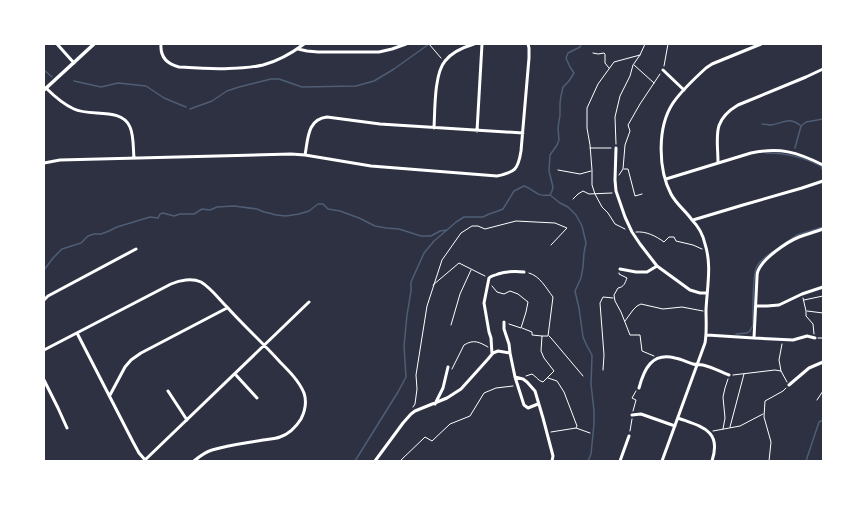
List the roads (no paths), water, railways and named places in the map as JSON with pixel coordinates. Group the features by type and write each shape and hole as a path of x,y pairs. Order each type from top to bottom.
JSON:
{"street":[{"path":"57,44 74,63"},
{"path":"94,44 45,89 63,103 74,109 116,115 128,122 132,132 134,158"},
{"path":"161,44 160,51 162,56 172,65 179,67 230,68 263,65 298,49 304,44"},
{"path":"298,49 318,52 379,52 406,44"},
{"path":"434,128 439,72 444,62 455,52 474,44"},
{"path":"477,131 482,44"},
{"path":"44,162 60,160 290,154 305,155 371,166 497,176 512,172 519,162 523,133 529,58 528,44"},
{"path":"662,461 698,365 707,335 706,312 709,266 708,252 702,237 693,220 671,194 666,179 661,151 664,124 673,103 706,68 712,64 761,44"},
{"path":"718,163 717,131 719,124 728,112 738,105 823,69"},
{"path":"663,70 684,90"},
{"path":"305,155 311,126 317,119 322,117 380,124 523,133"},
{"path":"616,148 616,191 632,232 657,266 690,290 707,293"},
{"path":"666,179 764,150 779,150 798,154 823,165"},
{"path":"693,220 823,181"},
{"path":"754,338 758,270 765,261 791,242 805,235 823,229"},
{"path":"44,300 48,296 136,249"},
{"path":"620,269 636,272 647,272 653,270 657,266"},
{"path":"492,354 491,338 488,332 484,304 489,279 504,272 524,272"},
{"path":"44,350 171,284 188,280 196,280 204,284 265,345 290,373 301,388 304,395 305,407 300,420 292,430 281,437 212,450 201,455 194,461"},
{"path":"756,306 779,305 802,294 823,287"},
{"path":"78,332 133,442 145,460 309,302"},
{"path":"110,395 125,368 136,356 227,308"},
{"path":"504,322 504,329 509,344 515,377 523,402 526,407 531,407 538,404"},
{"path":"707,335 783,340 793,340 807,336 815,338"},
{"path":"375,461 407,418 415,411 435,404 461,389 492,354 498,351 510,353"},
{"path":"639,388 641,380 648,367 651,362 657,358 675,358 702,365 729,375"},
{"path":"789,385 809,368 823,362"},
{"path":"435,404 443,388 448,367"},
{"path":"235,374 257,398"},
{"path":"515,377 527,382 535,391 553,456 552,461"},
{"path":"44,380 67,428"},
{"path":"168,391 187,420"},
{"path":"632,414 641,414 675,426"},
{"path":"678,418 701,427 709,432 714,439 715,444 712,461"},
{"path":"620,461 629,436"}],"waterway":[{"path":"190,109 212,101 227,91 271,79 279,79 302,87 356,86 374,81 394,69 429,44"},
{"path":"44,270 62,249 81,243 88,236 101,234 117,227 150,217 158,218 160,214 163,213 174,216 180,214 194,214 202,209 210,210 217,207 234,206 257,209 276,215 286,216 309,211 318,204 323,204 328,209 340,211 375,226 399,229 421,236 431,236 440,231 447,230 464,217 483,217 503,209 514,191 524,186 538,194 550,195 553,187 549,171 550,155 559,140 558,128 561,96 563,87 574,73 566,58 568,53 580,47 581,44"},
{"path":"44,70 52,77"},
{"path":"74,81 101,87 118,83 146,86 164,98 186,107"},
{"path":"795,148 801,126 806,122 823,119"},
{"path":"762,124 771,125 786,121 793,121 801,126"},
{"path":"766,153 801,158 821,166 822,169"},
{"path":"550,195 568,207 576,215 582,226 586,243 581,278 575,291 583,337 592,355 591,384 594,424 591,454 588,461"},
{"path":"785,243 797,235 823,227"},
{"path":"355,461 406,377 404,346 411,282 424,253 434,241 447,230"},
{"path":"736,334 747,333 753,325 755,271 760,261 774,251"},
{"path":"806,461 819,422 823,420"}]}
